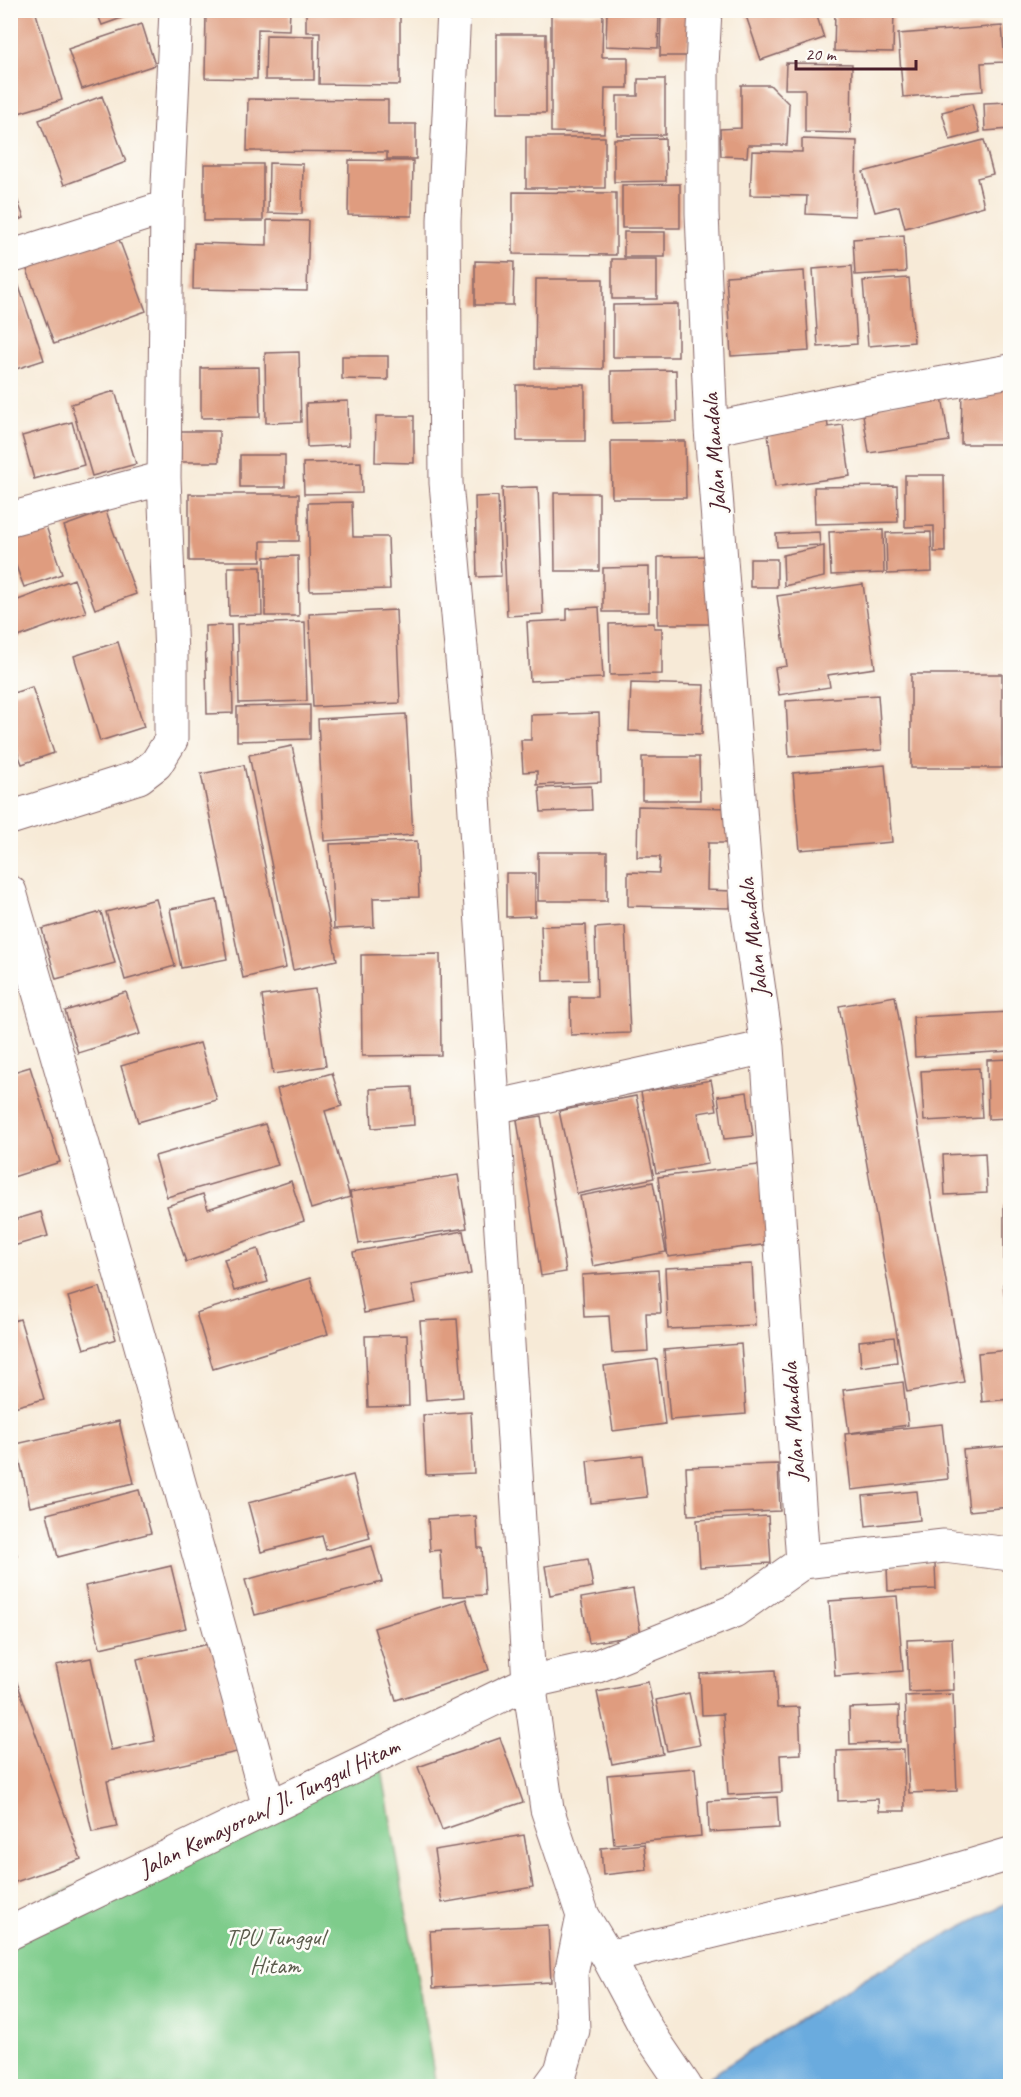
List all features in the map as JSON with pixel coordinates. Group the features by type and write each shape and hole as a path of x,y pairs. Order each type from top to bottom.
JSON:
{"street":[{"path":"10,818 139,777 156,765 171,740 171,656 164,478 166,207 176,10"},
{"path":"454,10 444,220 446,483 472,780 529,1682 547,1809 584,1916 647,2030 685,2086"},
{"name":"Jalan Mandala","path":"705,10 702,66 702,213 711,429 748,915 767,1047 803,1562"},
{"path":"10,257 166,207"},
{"path":"711,429 861,398 1011,371"},
{"path":"10,519 164,478"},
{"path":"10,892 138,1335 269,1806"},
{"path":"494,1107 767,1047"},
{"path":"529,1682 596,1667 734,1611 803,1562 944,1546 1011,1554"},
{"name":"Jalan Kemayoran/ Jl. Tunggul Hitam","path":"10,1933 529,1682"},
{"path":"608,1956 923,1880 1011,1854"},
{"path":"550,2086 561,2071 573,2030 571,1974 584,1916"}],"green space":[{"name":"TPU Tunggul Hitam","path":"380,1758 436,2086 11,2086 11,1914"}],"water":[{"path":"1010,1901 1010,2086 695,2086 865,1978"}],"building":[{"path":"25,10 35,10 62,100 12,115 10,110 10,15"},
{"path":"96,10 132,10 133,14 102,25"},
{"path":"206,10 290,10 289,30 258,29 257,79 205,78"},
{"path":"306,10 400,10 400,85 319,84 320,32 306,32"},
{"path":"607,10 659,10 658,48 606,46"},
{"path":"661,10 695,10 686,56 660,56"},
{"path":"744,10 815,10 824,38 761,60"},
{"path":"835,10 894,10 893,52 834,51"},
{"path":"551,14 603,14 602,57 628,57 628,88 605,88 604,133 551,132"},
{"path":"142,24 155,65 82,89 68,49"},
{"path":"1002,26 1005,62 981,63 983,91 903,97 898,34"},
{"path":"497,34 546,34 546,113 497,113"},
{"path":"266,35 314,36 314,80 265,80"},
{"path":"786,63 852,64 851,133 805,132 805,89 785,89"},
{"path":"638,79 665,79 665,135 617,135 617,96 638,96"},
{"path":"741,85 770,85 789,104 787,145 748,145 747,157 721,156 720,129 741,128"},
{"path":"102,96 126,162 64,185 39,120"},
{"path":"248,99 388,100 388,124 416,124 416,159 387,159 387,152 247,151"},
{"path":"1010,102 1010,129 985,131 984,103"},
{"path":"972,104 980,132 950,140 942,112"},
{"path":"526,137 605,137 605,188 526,188"},
{"path":"665,138 666,181 614,182 614,139"},
{"path":"802,139 857,141 855,216 806,214 807,196 750,195 752,151 802,152"},
{"path":"984,140 993,174 977,178 984,206 905,228 899,206 875,212 863,172"},
{"path":"349,160 413,161 412,216 348,215"},
{"path":"269,163 303,164 302,214 268,213"},
{"path":"204,164 263,164 263,221 204,221"},
{"path":"10,180 24,218 10,222"},
{"path":"680,184 680,228 622,228 622,185"},
{"path":"513,192 616,193 616,255 513,254"},
{"path":"267,220 309,221 307,291 193,289 194,243 267,245"},
{"path":"624,232 665,232 665,257 624,257"},
{"path":"117,234 146,311 54,344 26,267"},
{"path":"904,235 906,272 855,275 853,239"},
{"path":"612,259 657,259 657,299 612,299"},
{"path":"10,260 44,360 10,371"},
{"path":"475,261 514,262 513,305 475,305"},
{"path":"852,266 857,344 818,347 813,269"},
{"path":"804,271 809,351 731,356 726,276"},
{"path":"909,278 914,342 868,346 863,281"},
{"path":"536,279 603,279 603,369 535,368"},
{"path":"678,304 678,357 613,357 613,305"},
{"path":"299,352 301,422 266,423 265,353"},
{"path":"342,356 388,356 388,380 342,379"},
{"path":"259,367 260,417 201,418 201,368"},
{"path":"676,370 677,421 612,423 611,371"},
{"path":"516,385 585,385 585,441 517,441"},
{"path":"962,385 1010,385 1010,444 961,444"},
{"path":"115,391 136,464 92,476 71,404"},
{"path":"942,396 949,441 869,453 862,408"},
{"path":"348,401 349,445 307,447 306,403"},
{"path":"376,416 414,416 414,463 375,462"},
{"path":"827,418 828,427 843,425 850,476 775,487 767,427"},
{"path":"72,422 84,465 34,479 22,436"},
{"path":"181,431 219,431 219,462 181,462"},
{"path":"611,441 685,441 686,498 612,498"},
{"path":"240,455 285,455 285,487 240,487"},
{"path":"361,462 362,493 304,494 303,463"},
{"path":"905,475 944,475 945,552 934,552 934,526 905,527"},
{"path":"897,486 898,522 815,524 814,487"},
{"path":"538,487 543,614 507,616 502,488"},
{"path":"554,493 599,493 599,571 555,571"},
{"path":"189,494 299,494 299,541 261,541 261,561 189,561"},
{"path":"498,496 501,576 477,577 475,497"},
{"path":"352,502 353,537 388,537 390,589 310,591 308,503"},
{"path":"106,511 136,594 95,609 64,526"},
{"path":"44,520 62,574 24,587 10,550 10,532"},
{"path":"883,530 884,573 831,575 829,532"},
{"path":"819,532 820,545 777,547 776,534"},
{"path":"931,532 932,572 887,574 886,533"},
{"path":"824,546 824,577 784,586 783,555"},
{"path":"298,556 299,616 265,616 265,557"},
{"path":"713,556 713,624 658,624 658,557"},
{"path":"750,559 777,559 777,587 750,587"},
{"path":"228,567 261,567 262,615 229,616"},
{"path":"649,567 649,612 603,612 603,568"},
{"path":"74,579 86,612 10,640 10,603"},
{"path":"863,584 875,668 828,675 830,687 779,695 775,668 787,666 777,596"},
{"path":"599,607 603,678 530,681 527,622 567,620 567,609"},
{"path":"396,610 400,703 313,707 309,614"},
{"path":"305,622 307,701 239,703 237,624"},
{"path":"654,623 654,628 662,628 662,674 610,675 609,624"},
{"path":"231,625 233,713 207,714 205,626"},
{"path":"118,642 144,727 100,741 74,656"},
{"path":"911,674 1002,674 1002,768 911,768"},
{"path":"631,683 704,685 702,734 629,731"},
{"path":"32,687 54,753 22,764 10,733 10,694"},
{"path":"878,695 882,750 789,757 786,701"},
{"path":"310,705 310,739 237,741 237,707"},
{"path":"599,713 601,782 537,785 537,771 523,772 521,740 531,740 531,715"},
{"path":"406,714 413,835 324,841 318,719"},
{"path":"292,746 337,960 293,970 249,755"},
{"path":"642,757 699,757 700,800 642,800"},
{"path":"244,765 286,968 243,978 201,774"},
{"path":"885,765 892,842 800,850 793,773"},
{"path":"591,786 592,810 541,812 539,788"},
{"path":"638,806 732,808 731,843 708,843 707,890 731,891 730,908 628,906 628,872 659,873 660,857 637,857"},
{"path":"417,841 419,897 373,898 374,927 334,929 330,844"},
{"path":"538,852 607,852 607,901 538,901"},
{"path":"506,873 535,873 535,916 506,917"},
{"path":"156,899 175,966 125,980 106,912"},
{"path":"217,900 227,959 181,968 170,909"},
{"path":"101,912 115,963 56,979 42,929"},
{"path":"586,925 588,980 543,981 541,926"},
{"path":"625,926 630,1033 571,1035 570,997 597,997 595,928"},
{"path":"440,954 441,1055 362,1056 361,955"},
{"path":"315,989 326,1066 273,1074 262,996"},
{"path":"126,992 140,1034 78,1053 65,1011"},
{"path":"895,996 964,1382 907,1392 839,1006"},
{"path":"1010,1012 1010,1051 915,1057 913,1017"},
{"path":"200,1043 217,1100 138,1122 121,1066"},
{"path":"1010,1059 1010,1118 988,1119 987,1060"},
{"path":"30,1067 60,1162 10,1178 10,1073"},
{"path":"979,1068 982,1118 924,1121 921,1071"},
{"path":"332,1073 342,1106 325,1111 350,1197 311,1209 277,1089"},
{"path":"711,1080 717,1110 698,1113 708,1164 656,1173 641,1092"},
{"path":"412,1087 414,1125 372,1128 370,1089"},
{"path":"747,1092 753,1136 724,1139 718,1096"},
{"path":"636,1096 654,1178 577,1194 559,1111"},
{"path":"541,1116 566,1272 541,1276 517,1120"},
{"path":"265,1124 278,1165 167,1197 155,1156"},
{"path":"985,1153 987,1193 945,1195 943,1155"},
{"path":"758,1165 769,1244 668,1257 658,1177"},
{"path":"458,1175 467,1228 359,1244 350,1192"},
{"path":"291,1181 304,1221 186,1262 167,1206 203,1194 208,1209"},
{"path":"653,1182 666,1252 593,1266 580,1196"},
{"path":"1004,1205 1010,1205 1010,1268 1004,1268"},
{"path":"41,1212 48,1236 10,1247 10,1221"},
{"path":"463,1231 471,1274 411,1285 415,1303 364,1313 353,1252"},
{"path":"258,1249 268,1282 234,1291 224,1259"},
{"path":"752,1264 755,1325 668,1329 665,1268"},
{"path":"658,1270 661,1313 646,1313 648,1351 612,1353 609,1316 584,1317 582,1275"},
{"path":"310,1278 328,1334 213,1369 196,1313"},
{"path":"1010,1282 1010,1323 1009,1323 1003,1284"},
{"path":"100,1287 116,1339 84,1349 68,1297"},
{"path":"20,1319 44,1399 10,1408 10,1322"},
{"path":"457,1319 463,1397 426,1400 420,1321"},
{"path":"407,1335 409,1406 368,1407 365,1336"},
{"path":"894,1337 897,1362 861,1367 859,1341"},
{"path":"741,1344 746,1414 670,1420 664,1350"},
{"path":"1010,1350 1010,1399 982,1402 978,1353"},
{"path":"657,1359 665,1424 613,1431 604,1366"},
{"path":"903,1382 908,1425 849,1433 843,1390"},
{"path":"471,1412 474,1473 426,1475 423,1415"},
{"path":"119,1421 134,1483 30,1507 16,1444"},
{"path":"942,1424 948,1479 851,1490 845,1434"},
{"path":"1010,1446 1010,1507 969,1511 963,1450"},
{"path":"642,1455 647,1497 591,1503 587,1461"},
{"path":"778,1464 780,1511 688,1515 686,1467"},
{"path":"353,1475 370,1538 326,1550 322,1536 261,1552 248,1503"},
{"path":"139,1490 151,1533 58,1557 47,1514"},
{"path":"917,1491 920,1520 866,1526 863,1496"},
{"path":"476,1516 478,1548 482,1548 485,1595 443,1597 440,1550 430,1551 428,1519"},
{"path":"768,1516 771,1563 700,1567 697,1520"},
{"path":"10,1537 17,1555 10,1557"},
{"path":"372,1546 382,1582 255,1615 245,1580"},
{"path":"588,1559 593,1587 550,1595 545,1566"},
{"path":"935,1564 936,1589 888,1591 887,1567"},
{"path":"171,1566 186,1628 100,1648 85,1586"},
{"path":"633,1589 641,1635 589,1643 581,1598"},
{"path":"897,1596 903,1671 835,1676 829,1601"},
{"path":"466,1599 489,1670 396,1700 374,1628"},
{"path":"952,1638 954,1690 909,1692 907,1640"},
{"path":"214,1643 237,1752 107,1781 117,1827 92,1832 56,1665 91,1658 111,1750 155,1741 137,1659"},
{"path":"775,1670 777,1708 799,1707 801,1754 780,1755 782,1792 728,1795 723,1714 702,1715 700,1674"},
{"path":"15,1677 81,1859 10,1884 10,1679"},
{"path":"648,1682 663,1754 612,1764 597,1692"},
{"path":"689,1693 700,1745 667,1751 656,1700"},
{"path":"953,1694 957,1791 909,1793 905,1696"},
{"path":"899,1706 900,1742 850,1744 849,1708"},
{"path":"500,1738 523,1802 442,1830 418,1767"},
{"path":"904,1749 905,1811 879,1811 878,1799 838,1801 837,1751"},
{"path":"695,1768 701,1836 614,1844 607,1775"},
{"path":"777,1797 779,1828 709,1832 708,1801"},
{"path":"524,1835 533,1887 442,1903 434,1850"},
{"path":"644,1844 647,1870 603,1875 601,1848"},
{"path":"548,1925 551,1982 433,1988 430,1931"}]}
